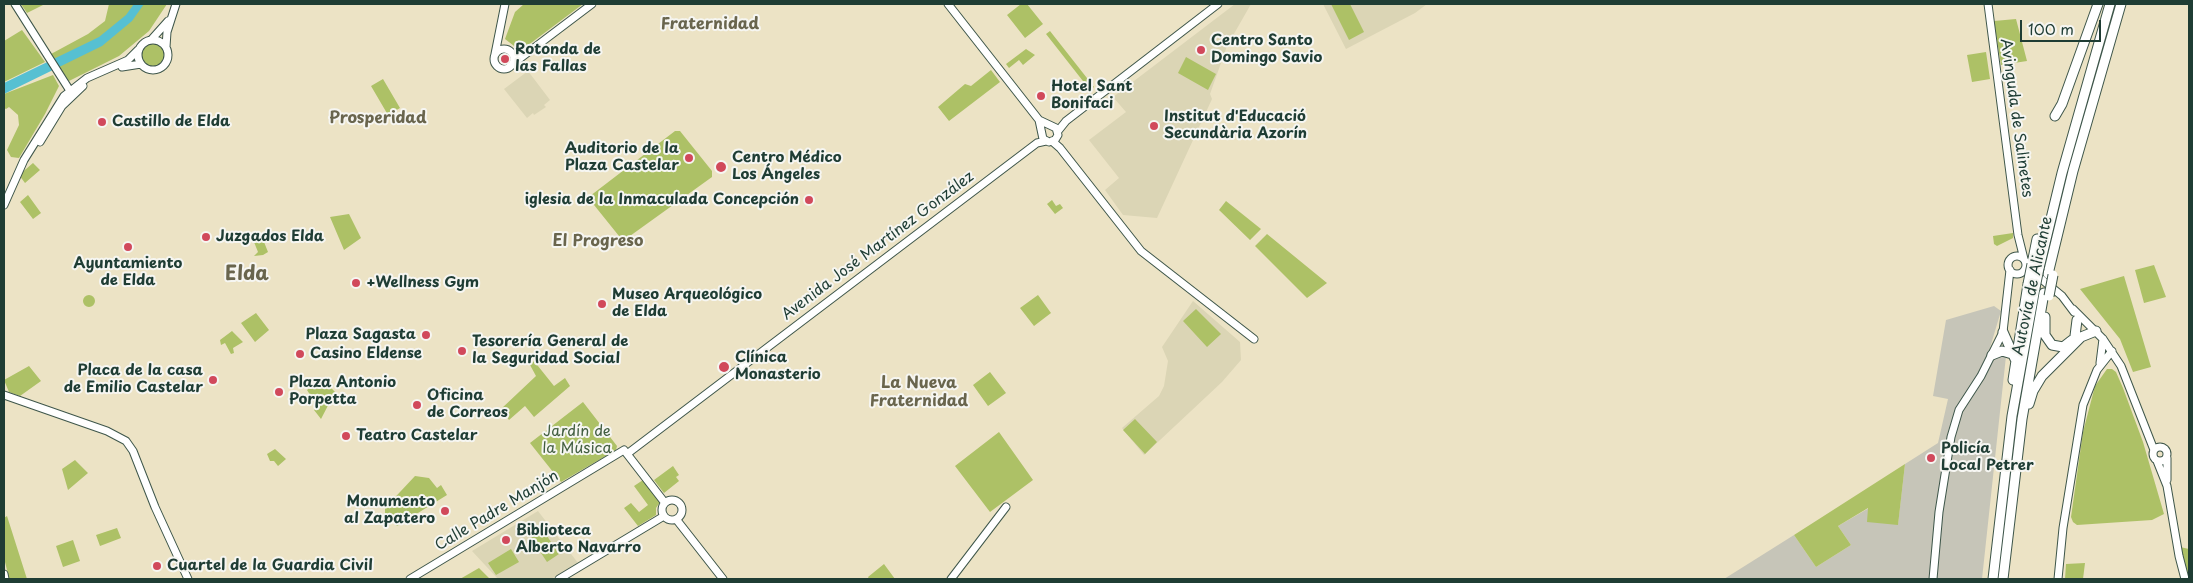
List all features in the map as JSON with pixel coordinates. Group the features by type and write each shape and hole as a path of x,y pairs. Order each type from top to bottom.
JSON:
{"highway":[{"path":"2055,116 2062,104 2098,4"},
{"name":"Autovía de Alicante","path":"1993,579 2012,416 2031,286 2031,265 2062,173 2110,4"},
{"name":"Autovía de Alicante","path":"2003,579 2022,419 2053,259 2072,171 2121,4"},
{"path":"2031,265 2037,239"},
{"path":"2012,416 2010,402 2014,357 2031,286"},
{"path":"2046,294 2043,326 2048,341 2057,347 2063,347 2076,333"},
{"path":"2074,344 2077,320"},
{"path":"2021,436 2037,383 2081,337 2096,331"},
{"path":"2004,332 2014,357"},
{"path":"1992,355 2002,351 2014,357"}],"street":[{"path":"15,4 71,92"},
{"path":"71,92 100,74 127,66 141,64 153,70 162,67 167,60 166,47 171,17 176,4"},
{"path":"505,4 495,54 497,65 504,68 510,66 592,4"},
{"path":"948,4 1141,251 1254,339"},
{"path":"1050,133 1218,4"},
{"name":"Avinguda de Salinetes","path":"1988,4 2018,235 2016,250 2009,262 2009,289 2004,332"},
{"path":"4,205 20,169 55,108 92,74 128,60 171,17"},
{"path":"499,38 513,60 510,66"},
{"path":"150,40 159,41 166,47"},
{"path":"495,54 501,49 527,53"},
{"path":"138,50 141,64"},
{"name":"Avenida José Martínez González","path":"626,452 1050,133"},
{"name":"Avinguda de Salinetes","path":"2018,235 2031,265"},
{"path":"2012,258 2020,256 2031,265 2096,331 2112,351 2121,366 2145,425 2154,450 2153,454 2167,486"},
{"path":"2009,289 2021,272 2031,265"},
{"path":"2010,270 2021,272"},
{"path":"2073,309 2077,320 2096,331"},
{"path":"1933,579 1939,512 1951,436 1959,410 2004,332"},
{"path":"2100,366 2103,339"},
{"path":"2058,579 2063,528 2082,406 2100,366 2112,351"},
{"path":"2100,366 2110,363 2121,366"},
{"path":"4,395 107,430 124,439 133,451 155,507 188,579"},
{"path":"2145,425 2162,447 2167,450 2167,486 2179,556 2185,579"},
{"path":"2154,450 2162,447"},
{"path":"626,452 666,503"},
{"name":"Calle Padre Manjón","path":"410,579 626,452"},
{"path":"2157,461 2160,462 2167,458"},
{"path":"671,500 680,504 682,512 676,519 671,520 664,516 662,510 666,503 671,500"},
{"path":"951,579 1006,507"},
{"path":"559,579 664,516"},
{"path":"676,519 723,579"},
{"path":"4,574 5,579"}],"shaded area":[{"name":"Institut d'Educació Secundària Azorín","path":"1235,4 1251,4 1227,46 1210,94 1212,99 1157,218 1123,215 1105,190 1119,178 1089,140 1126,112 1113,97"},
{"path":"1323,4 1427,4 1415,13 1346,49"},
{"path":"528,71 550,100 544,105 546,107 527,118 504,89"},
{"path":"1193,301 1240,342 1241,360 1222,382 1144,455 1122,428 1159,396 1164,386 1168,361 1162,347"},
{"path":"1994,306 2001,311 1989,351 2006,356 1982,579 1724,579 1794,535 1816,567 1851,545 1838,526 1869,508 1898,524 1905,464 1938,443 1948,399 1933,396 1946,320"},
{"path":"538,511 578,563 551,579 498,579 472,551"}],"green space":[{"path":"21,4 45,4 27,13"},
{"path":"109,4 167,4 149,31 119,56 69,81 51,54 88,34 105,21"},
{"path":"524,4 583,4 523,49 518,49 505,39 515,12"},
{"path":"1021,4 1027,4 1043,24 1025,38 1007,15"},
{"path":"1331,4 1350,4 1364,32 1349,40"},
{"path":"2016,19 2027,61 2001,65 1994,21"},
{"path":"22,30 45,62 4,82 4,41"},
{"path":"1050,31 1094,87 1090,90 1046,34"},
{"path":"153,44 161,47 164,55 161,63 153,66 145,63 142,55 145,47"},
{"path":"1026,49 1035,55 1023,65 1019,60 1009,68 1006,64"},
{"path":"1986,52 1990,79 1972,82 1967,55"},
{"path":"1186,57 1216,74 1208,90 1178,73"},
{"path":"991,70 1000,82 949,121 938,107 965,84 971,86"},
{"path":"53,75 59,86 45,114 19,158 11,157 7,150 19,125 18,115 9,107 4,108 4,94"},
{"path":"383,79 400,108 388,115 371,86"},
{"path":"675,131 680,131 712,171 712,177 623,241 590,200 590,196"},
{"path":"33,163 40,170 25,183 19,175"},
{"path":"28,195 41,213 33,219 20,202"},
{"path":"1052,200 1056,206 1060,204 1063,208 1055,214 1047,204"},
{"path":"1226,201 1261,229 1250,240 1219,210"},
{"path":"349,214 361,238 344,250 330,217"},
{"path":"260,232 268,252 263,255 254,256 258,252 252,237"},
{"path":"2013,233 2013,238 1997,246 1994,244 1993,236"},
{"path":"1267,234 1327,283 1307,298 1255,246"},
{"path":"2154,265 2166,297 2144,303 2135,270"},
{"path":"2124,276 2151,367 2133,372 2120,339 2080,289"},
{"path":"89,295 95,301 89,307 83,301"},
{"path":"1038,295 1051,313 1034,326 1020,308"},
{"path":"1196,309 1221,334 1207,347 1183,321"},
{"path":"256,313 269,330 255,342 241,323"},
{"path":"232,331 243,342 233,348 234,353 231,354 225,343 221,345 220,340"},
{"path":"534,361 554,386 565,378 570,386 534,417 525,406 509,420 501,409 536,376 530,365"},
{"path":"29,366 41,381 20,396 9,392 4,380"},
{"path":"2107,369 2112,369 2116,372 2123,388 2143,442 2164,514 2152,520 2077,525 2071,517 2083,432 2095,386"},
{"path":"990,372 1006,393 988,406 973,385"},
{"path":"322,378 335,392 321,419 314,410 317,406 307,390"},
{"name":"Jardín de la Música","path":"583,402 617,446 616,450 561,482 530,443"},
{"path":"1135,419 1157,442 1145,454 1123,430"},
{"path":"999,432 1033,480 990,512 955,466"},
{"path":"275,449 286,459 278,466 274,461 270,461 267,454"},
{"path":"75,460 88,473 68,490 62,469"},
{"path":"1905,464 1898,525 1867,522 1868,508 1838,526 1851,545 1816,567 1794,535"},
{"path":"673,466 679,475 676,477 679,481 664,493 654,480"},
{"path":"415,476 429,478 437,488 441,485 447,495 397,526 385,513 385,508"},
{"path":"643,480 660,502 656,508 656,515 638,526 624,508 631,503 639,512 648,505 634,486"},
{"path":"7,516 27,579 9,578 4,558 4,518"},
{"path":"117,528 121,538 100,546 96,535"},
{"path":"543,530 559,554 547,562 531,538"},
{"path":"73,540 80,561 63,567 56,546"},
{"path":"2180,547 2189,549 2189,579"},
{"path":"511,549 519,562 496,575 488,563"},
{"path":"2085,563 2083,579 2065,579 2066,564"},
{"path":"884,564 895,579 869,579 868,577"},
{"path":"479,568 490,579 460,579"}],"water":[{"path":"134,4 144,4 132,21 102,46 4,94 4,83 99,37 126,15"}],"place":[{"name":"Centro Santo Domingo Savio","path":"1201,50"},
{"name":"Rotonda de las Fallas","path":"505,59"},
{"name":"Hotel Sant Bonifaci","path":"1041,96"},
{"name":"Castillo de Elda","path":"102,122"},
{"name":"Institut d'Educació Secundària Azorín","path":"1154,126"},
{"name":"Auditorio de la Plaza Castelar","path":"689,158"},
{"name":"Centro Médico Los Ángeles","path":"721,167"},
{"name":"iglesia de la Inmaculada Concepción","path":"809,200"},
{"name":"Juzgados Elda","path":"206,237"},
{"name":"Ayuntamiento de Elda","path":"128,247"},
{"name":"+Wellness Gym","path":"356,283"},
{"name":"Museo Arqueológico de Elda","path":"602,304"},
{"name":"Plaza Sagasta","path":"426,335"},
{"name":"Tesorería General de la Seguridad Social","path":"462,351"},
{"name":"Casino Eldense","path":"300,354"},
{"name":"Clínica Monasterio","path":"724,367"},
{"name":"Placa de la casa de Emilio Castelar","path":"213,380"},
{"name":"Plaza Antonio Porpetta","path":"279,392"},
{"name":"Oficina de Correos","path":"417,405"},
{"name":"Teatro Castelar","path":"346,436"},
{"name":"Policía Local Petrer","path":"1931,458"},
{"name":"Monumento al Zapatero","path":"445,511"},
{"name":"Biblioteca Alberto Navarro","path":"506,540"},
{"name":"Cuartel de la Guardia Civil","path":"157,566"}],"district":[{"name":"Fraternidad","path":"710,25"},
{"name":"Prosperidad","path":"378,119"},
{"name":"El Progreso","path":"598,242"},
{"name":"Elda","path":"247,274"},
{"name":"La Nueva Fraternidad","path":"919,393"}]}
